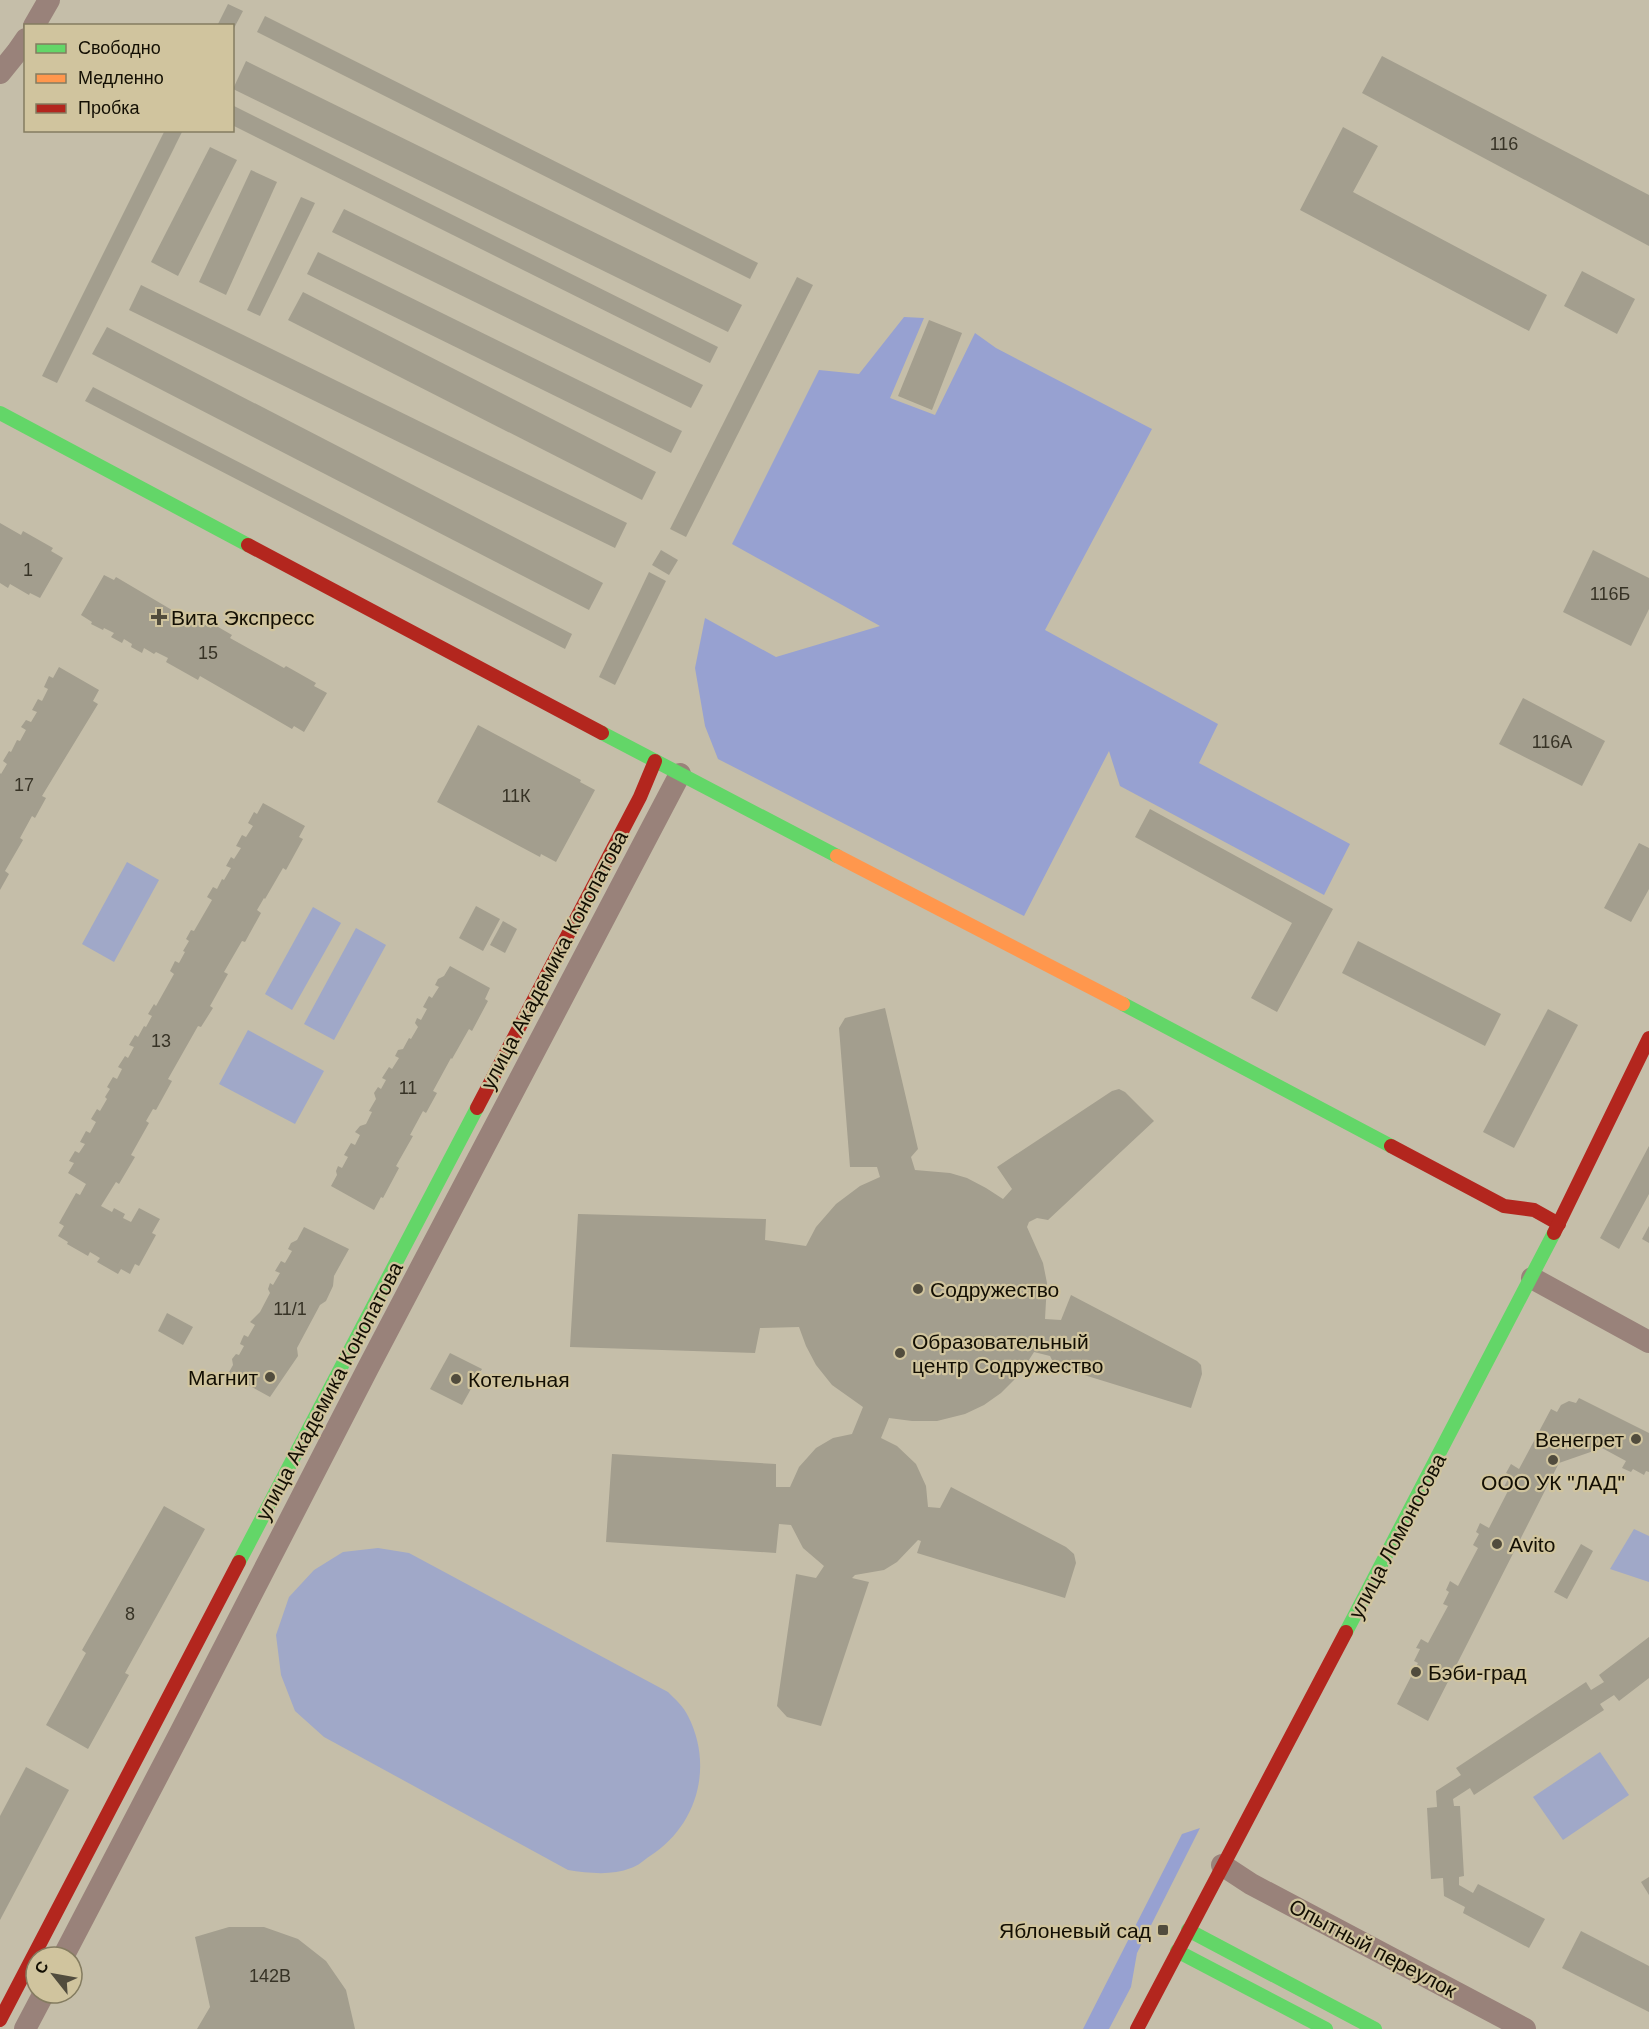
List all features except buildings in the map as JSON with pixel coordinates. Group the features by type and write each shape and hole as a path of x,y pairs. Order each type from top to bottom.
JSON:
{"street":[{"path":"35,24 49,0"},
{"path":"0,73 24,42"},
{"path":"0,413 655,761 1061,970 1490,1199 1504,1206 1534,1210 1559,1224"},
{"name":"улица Академика Конопатова","path":"0,2020 609,857 640,797 655,761"},
{"name":"улица Академика Конопатова","path":"69,1945 368,1368 680,774"},
{"name":"улица Ломоносова","path":"1137,2029 1532,1278 1649,1038"},
{"path":"1532,1278 1647,1336"},
{"name":"Опытный переулок","path":"1222,1865 1251,1884 1525,2029"},
{"path":"1188,1930 1375,2029"},
{"path":"1178,1951 1326,2029"},
{"path":"25,2029 38,2005"}],"shaded area":[{"path":"904,317 924,318 890,398 935,415 975,333 996,348 1152,429 1045,630 1218,724 1199,763 1350,844 1324,895 1120,786 1109,751 1024,916 718,759 705,726 695,668 705,618 776,657 880,626 732,544 819,370 859,374"},
{"path":"127,862 159,880 114,962 82,944"},
{"path":"313,907 341,923 292,1010 265,994"},
{"path":"356,928 386,945 334,1040 304,1024"},
{"path":"248,1030 324,1071 295,1124 219,1084"},
{"path":"1634,1529 1649,1536 1649,1582 1610,1569"},
{"path":"378,1548 409,1553 668,1692 682,1706 696,1735 700,1755 700,1775 690,1812 666,1843 639,1864 623,1871 600,1873 568,1870 324,1737 295,1711 281,1675 276,1635 289,1597 314,1570 343,1552"},
{"path":"1600,1752 1629,1795 1563,1840 1533,1797"},
{"path":"1200,1828 1137,1953 1131,1987 1109,2029 1083,2029 1182,1834"}],"traffic: fast":[{"path":"0,413 248,545"},
{"path":"602,733 837,856"},
{"path":"1123,1004 1391,1146"},
{"path":"239,1562 477,1108"},
{"path":"1346,1632 1554,1233"},
{"path":"1188,1930 1375,2029"},
{"path":"1177,1951 1326,2029"}],"traffic: slow":[{"path":"837,856 1123,1004"}],"traffic: jam":[{"path":"248,545 602,733"},
{"path":"477,1108 640,797 655,761"},
{"path":"1554,1233 1649,1038"},
{"path":"1391,1146 1504,1206 1534,1210 1559,1224"},
{"path":"0,2020 239,1562"},
{"path":"1137,2029 1346,1632"}],"place":[{"name":"Вита Экспресс","path":"159,617"},
{"name":"Содружество","path":"918,1289"},
{"name":"Образовательный центр Содружество","path":"900,1353"},
{"name":"Магнит","path":"270,1377"},
{"name":"Котельная","path":"456,1379"},
{"name":"Венегрет","path":"1636,1439"},
{"name":"ООО УК \"ЛАД\"","path":"1553,1460"},
{"name":"Avito","path":"1497,1544"},
{"name":"Бэби-град","path":"1416,1672"},
{"name":"Яблоневый сад","path":"1163,1930"}]}
